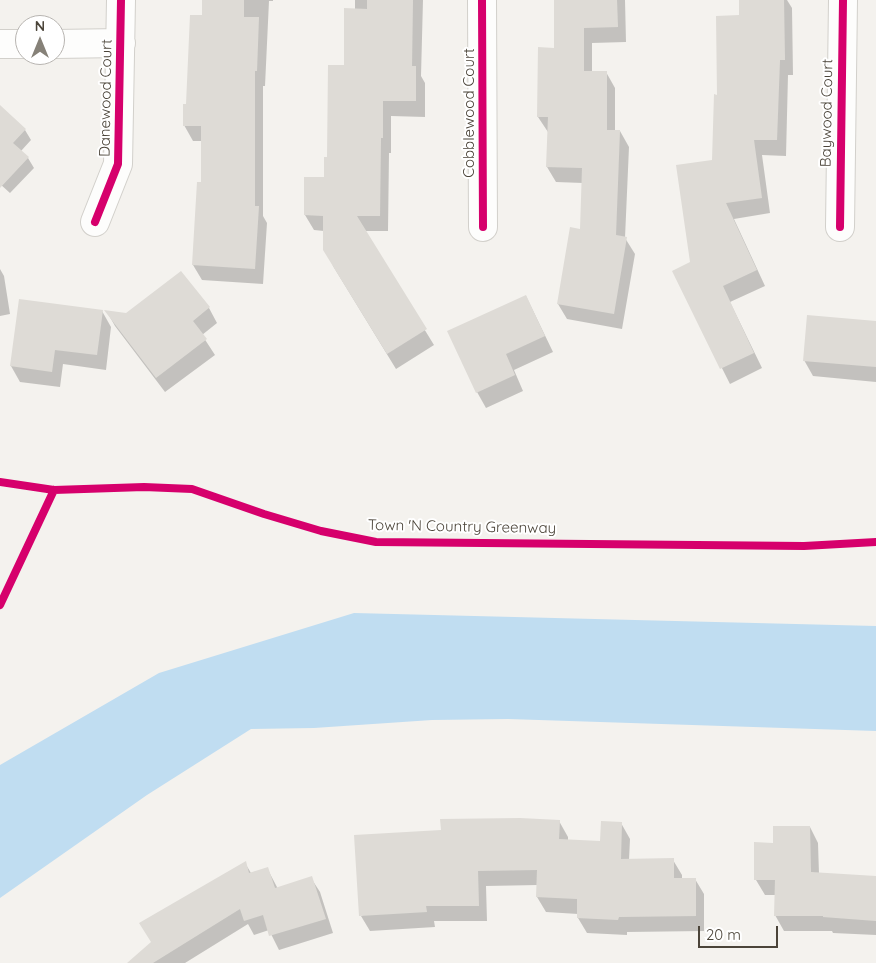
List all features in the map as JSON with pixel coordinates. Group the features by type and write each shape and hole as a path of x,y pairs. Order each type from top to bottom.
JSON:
{"street":[{"name":"Danewood Court","path":"95,222 118,164 121,0"},
{"name":"Cobblewood Court","path":"482,0 483,227"},
{"name":"Baywood Court","path":"840,227 843,0"},
{"path":"0,44 15,44"},
{"path":"65,44 121,44"}],"water":[{"path":"354,613 876,626 876,731 508,719 432,720 314,728 251,729 147,795 0,898 0,765 159,673"}],"building":[{"path":"202,0 244,0 244,17 259,17 257,71 255,71 255,206 259,206 255,269 192,265 197,182 201,182 201,126 183,126 183,104 186,104 190,15 202,15"},
{"path":"367,0 413,0 412,66 416,66 416,101 383,101 380,216 357,216 427,329 387,354 323,250 323,216 304,215 304,177 324,177 324,157 327,157 328,65 344,65 344,8 367,9"},
{"path":"554,0 617,0 618,27 584,28 584,71 607,71 607,130 620,130 616,235 627,237 614,314 557,304 570,227 580,229 582,168 546,167 548,117 537,117 538,47 554,48"},
{"path":"739,0 784,0 785,60 780,60 777,140 754,140 762,198 726,203 757,270 723,286 754,353 720,369 672,271 690,262 676,165 712,160 714,94 717,95 716,16 739,15"},
{"path":"0,105 26,129 13,143 29,157 0,188"},
{"path":"181,271 210,307 193,321 207,339 156,378 104,310 126,313"},
{"path":"526,295 545,336 506,354 515,375 476,393 447,331"},
{"path":"19,299 103,310 97,355 55,350 52,372 10,366"},
{"path":"807,315 876,321 876,367 803,361"},
{"path":"520,818 560,820 559,839 600,841 601,821 622,822 621,859 674,858 674,878 696,878 696,916 619,917 618,920 577,918 577,899 536,897 537,870 478,871 479,906 426,906 427,912 359,916 354,835 441,830 440,819"},
{"path":"773,826 810,826 811,872 876,876 876,921 823,916 774,916 775,880 754,880 754,842 773,843"},
{"path":"246,861 249,873 268,867 275,888 312,876 326,919 269,936 263,915 244,921 240,909 153,963 127,963 151,942 139,923"}],"cycle path":[{"path":"95,222 118,164 121,0"},
{"path":"482,0 483,227"},
{"path":"840,227 843,0"},
{"name":"Town 'N Country Greenway","path":"0,482 54,490 144,487 192,489 321,531 376,542 804,546 876,542"},
{"path":"0,605 54,490"}]}
